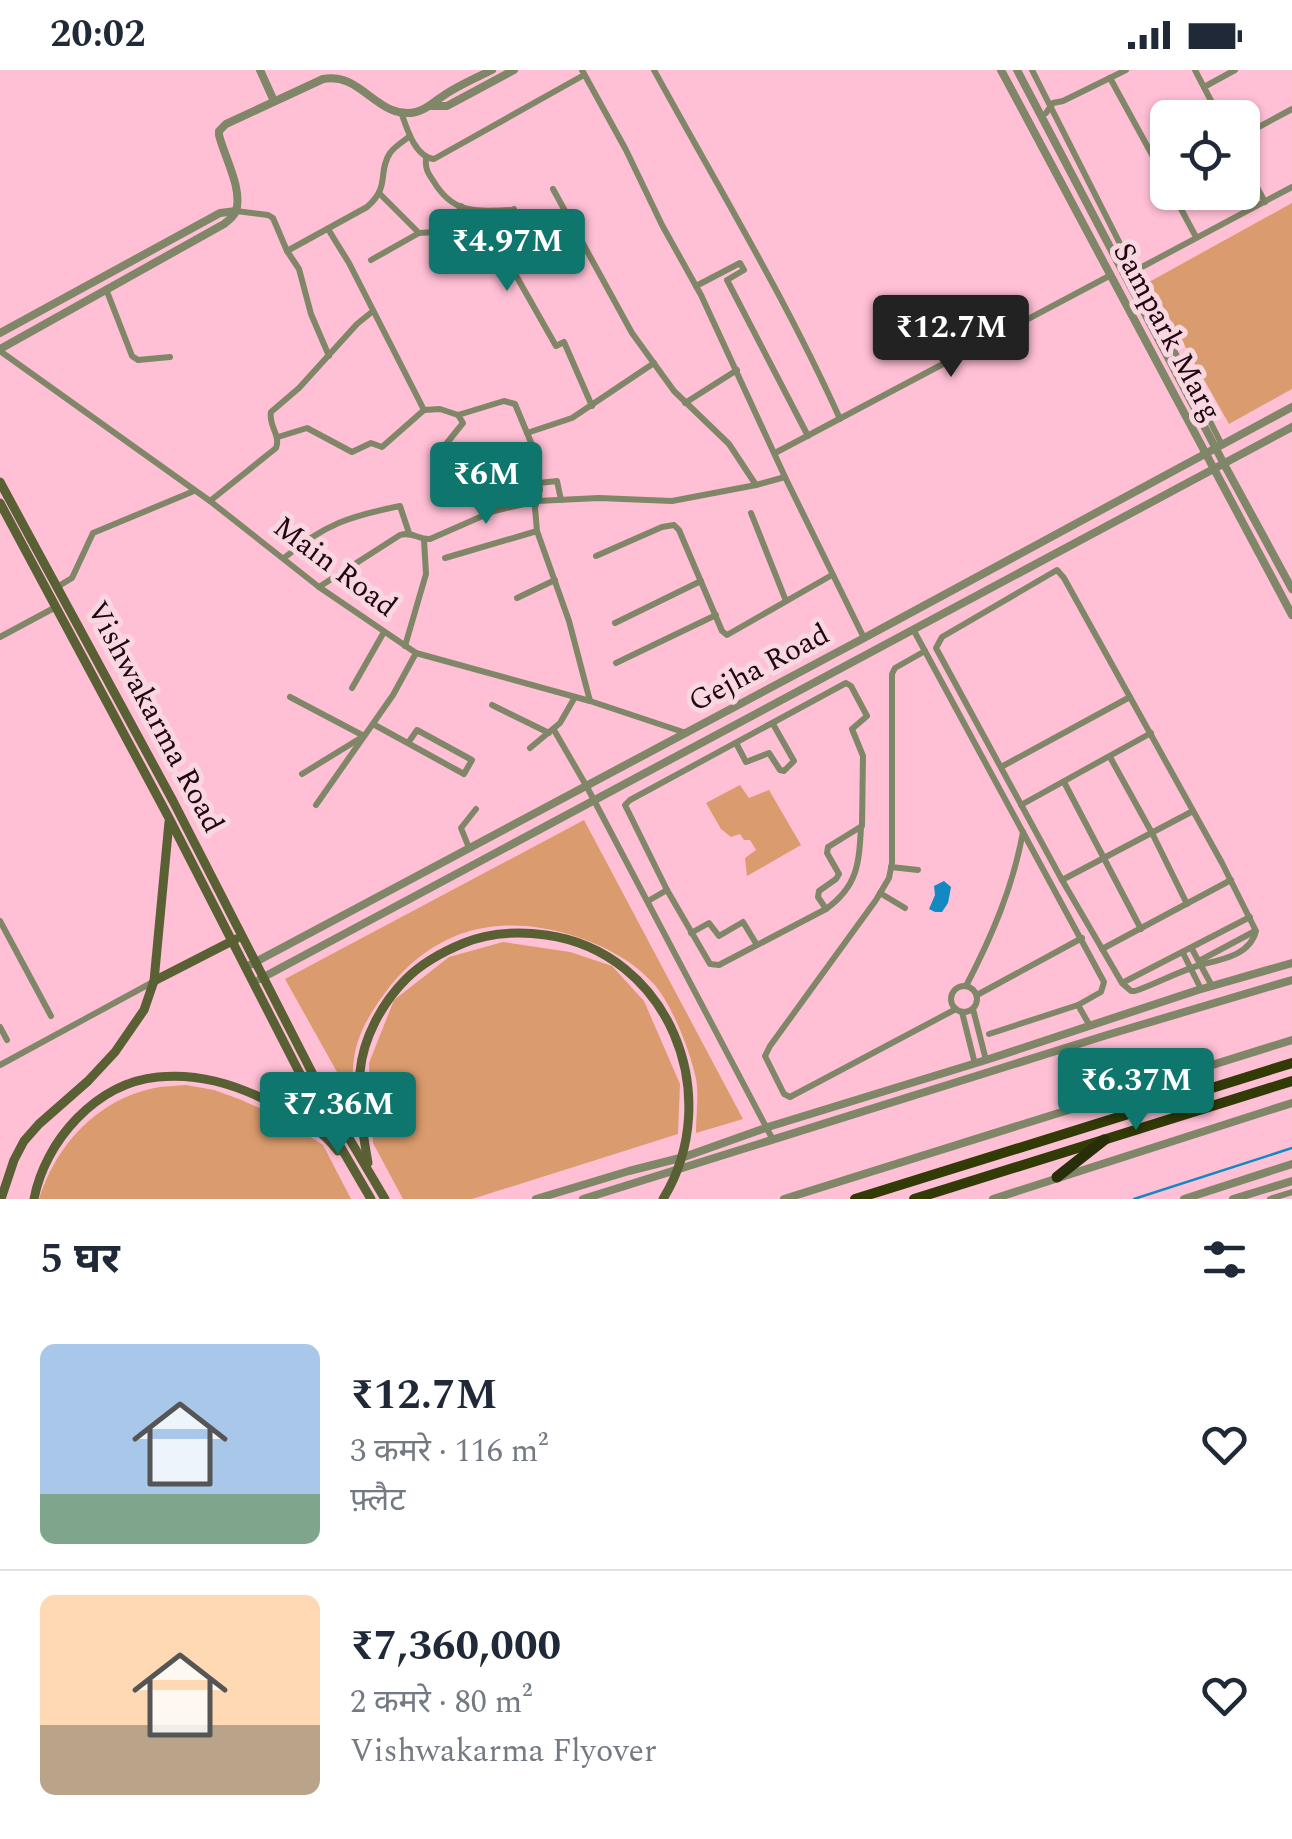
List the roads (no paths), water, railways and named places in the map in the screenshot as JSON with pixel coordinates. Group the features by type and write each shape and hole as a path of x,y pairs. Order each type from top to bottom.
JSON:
{"highway":[{"path":"856,1199 1292,1063"},
{"path":"914,1199 1292,1081"},
{"path":"1058,1177 1104,1140"}],"main road":[{"name":"Vishwakarma Road","path":"0,482 169,818 238,938 257,962 320,1100"},
{"name":"Vishwakarma Road","path":"0,504 54,608 173,801 238,938 246,968 320,1100"},
{"path":"1,1199 24,1142 115,1052 141,1016 154,981 169,818"},
{"path":"368,1168 360,1069 366,1043 394,990 442,952 501,932 529,932 591,947 616,962 636,978 658,1006 679,1044 690,1102 684,1157 664,1199"},
{"path":"154,981 238,938"},
{"path":"34,1199 48,1156 80,1115 128,1084 156,1077 200,1077 230,1084 284,1108 334,1145 359,1176"},
{"path":"320,1100 368,1168 384,1199"},
{"path":"320,1100 371,1199"}],"street":[{"path":"260,70 274,101"},
{"path":"0,350 224,224 236,211 235,186 220,142 219,131 226,124 334,77 349,81 378,102 401,112 418,112 492,70"},
{"path":"432,106 447,106 514,70"},
{"path":"654,70 781,301 840,419"},
{"name":"Sampark Marg","path":"1001,70 1292,615"},
{"name":"Sampark Marg","path":"1017,70 1048,111 1219,447 1224,464 1292,589"},
{"path":"1032,70 1048,111 1129,273 1292,187"},
{"path":"1048,111 1126,70"},
{"path":"1195,70 1211,100"},
{"path":"1204,87 1235,70"},
{"path":"426,159 434,159 583,72 738,370 864,638"},
{"path":"1110,78 1150,151"},
{"path":"1260,127 1292,110"},
{"path":"371,260 419,233 474,230 514,210 475,211 445,200 401,112"},
{"path":"287,252 366,207 380,194 389,155 410,135"},
{"path":"553,189 626,322 654,363 685,402 729,444 756,485"},
{"path":"1260,193 1265,202"},
{"path":"380,194 419,233"},
{"path":"450,231 461,206"},
{"path":"1182,210 1196,237"},
{"path":"0,333 220,213 236,211 270,216 302,275 311,314 329,356"},
{"path":"488,226 556,346 564,342 592,406"},
{"path":"328,229 424,410"},
{"path":"474,230 479,266"},
{"path":"696,286 740,263 744,270 727,280 808,436"},
{"path":"775,454 1111,275"},
{"path":"106,289 132,356 138,360 170,357"},
{"path":"210,501 273,452 278,437 270,420 271,412 373,311"},
{"name":"Main Road","path":"0,350 210,501 319,587 416,653 590,700 686,733"},
{"path":"527,433 572,418 654,363"},
{"path":"685,402 738,370"},
{"path":"458,415 504,401 512,401 518,409 536,459 537,531 590,700"},
{"name":"Gejha Road","path":"246,968 1292,406"},
{"path":"278,437 307,428 352,452 370,443 382,448 424,410 440,409 458,415 464,423 438,454 484,515"},
{"name":"Gejha Road","path":"253,982 1292,427"},
{"path":"502,471 536,459"},
{"path":"319,587 400,535 430,539 484,515 537,500 672,501 785,477"},
{"path":"539,482 557,481 560,500"},
{"path":"56,588 72,578 93,534 194,490"},
{"path":"284,558 335,522 387,508 400,506 409,534"},
{"path":"751,513 786,602"},
{"path":"596,556 674,525 727,635 832,575"},
{"path":"446,558 537,531"},
{"path":"405,646 425,578 424,540"},
{"path":"1059,571 1194,811 1256,931 1192,970 1135,992 1122,983 936,648 942,637 992,608 1059,571"},
{"path":"517,598 555,580"},
{"path":"615,623 701,581"},
{"path":"996,586 1005,600"},
{"path":"984,592 992,608"},
{"path":"0,637 54,608"},
{"path":"616,664 716,615"},
{"path":"913,630 1082,938 1104,986 1078,1005 969,1036"},
{"path":"352,688 384,632"},
{"path":"925,651 895,668 892,674 888,878 766,1052 766,1060 784,1094 790,1096 959,1010 973,1008"},
{"path":"316,805 393,695 416,653"},
{"path":"846,683 851,686 867,716 852,728 863,756 858,870 826,909 714,966 706,961 625,805 736,743 846,683"},
{"path":"530,748 552,732 575,697"},
{"path":"1001,767 1130,697"},
{"path":"290,698 364,736"},
{"path":"492,705 552,732 587,786 773,1140"},
{"path":"372,724 464,774 472,760 416,730 408,743"},
{"path":"736,743 746,762 768,753 778,769 784,771 794,761 773,724"},
{"path":"1020,805 1151,733"},
{"path":"302,774 364,736"},
{"path":"696,745 706,760"},
{"path":"1110,756 1187,904"},
{"path":"1064,782 1141,929"},
{"path":"469,848 461,828 476,809"},
{"path":"1062,880 1194,811"},
{"path":"826,909 818,890 838,874 827,853 828,847 862,826"},
{"path":"966,986 1004,904 1024,830"},
{"path":"891,867 918,870"},
{"path":"1102,949 1231,880"},
{"path":"648,901 667,890"},
{"path":"880,893 904,908"},
{"path":"1122,983 1250,918"},
{"path":"0,920 51,1016"},
{"path":"691,933 709,923 720,936 742,922 757,945"},
{"path":"976,995 1082,938"},
{"path":"1192,949 1212,986"},
{"path":"1183,954 1201,989"},
{"path":"536,1199 684,1157 1201,989 1292,964"},
{"path":"583,1199 1292,980"},
{"path":"0,1064 154,981"},
{"path":"973,1008 976,995 972,989 958,987 952,1002 969,1036 975,1064"},
{"path":"1078,1005 1090,1026"},
{"path":"973,1008 984,1033 986,1060"},
{"path":"0,1027 7,1040"},
{"path":"784,1199 1292,1040"},
{"path":"993,1199 1292,1103"},
{"path":"1184,1199 1292,1164"},
{"path":"1234,1199 1292,1181"},
{"path":"1270,1199 1292,1192"}],"water":[{"path":"944,881 951,887 948,903 942,912 935,912 929,909 934,886"}],"waterway":[{"path":"1134,1199 1292,1148"}]}
